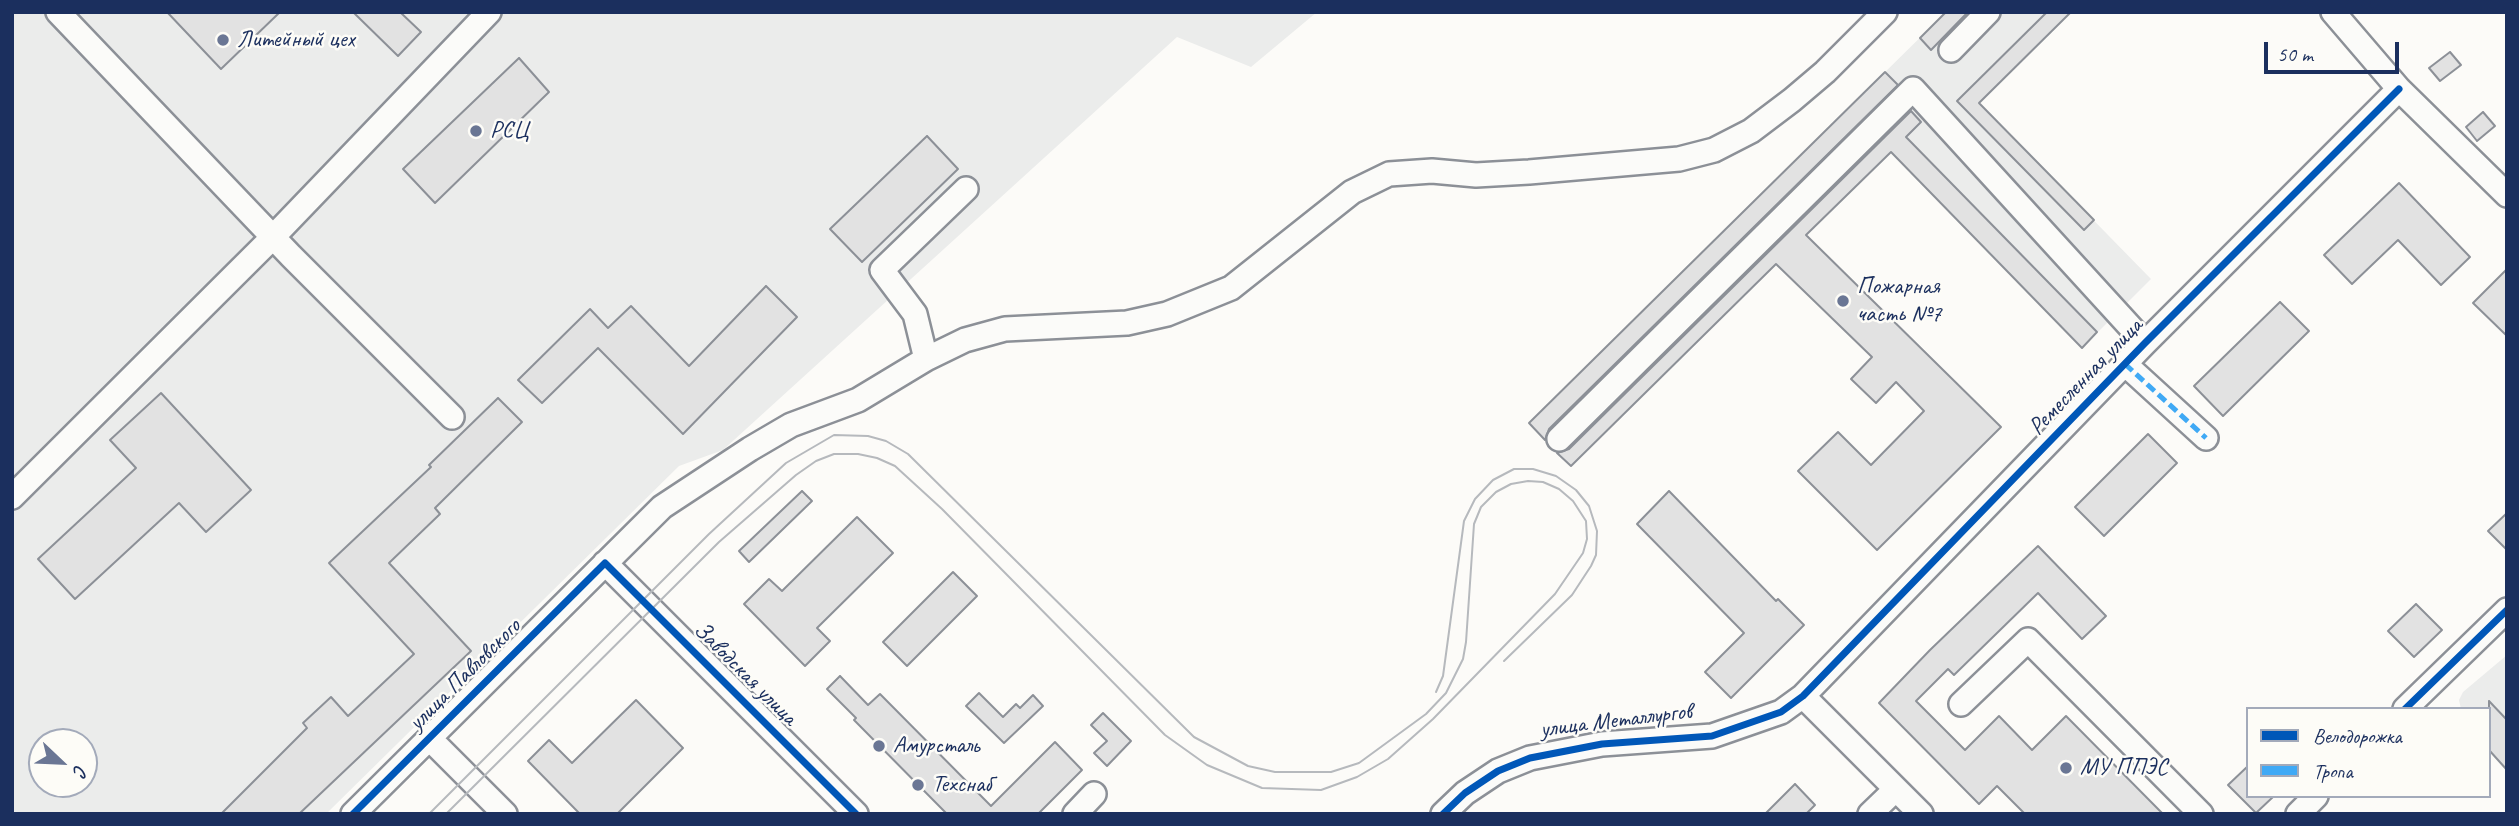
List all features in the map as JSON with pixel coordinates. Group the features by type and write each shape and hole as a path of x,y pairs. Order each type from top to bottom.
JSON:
{"street":[{"path":"58,12 273,237 452,416"},
{"path":"12,497 273,237 489,12"},
{"name":"улица Павловского","path":"353,814 662,507 791,425 858,400 926,359 965,340 1004,329 1127,323 1167,314 1193,304 1231,288 1352,192 1389,174 1432,171 1476,175 1530,172 1679,159 1714,150 1751,131 1793,100 1885,12"},
{"path":"1951,50 1988,12"},
{"path":"2333,12 2399,89 2507,195"},
{"path":"1559,439 1913,89 2146,343"},
{"name":"Ремесленная улица","path":"1803,696 2125,364 2399,89"},
{"path":"926,359 915,314 881,270 966,189"},
{"path":"2125,364 2206,438"},
{"name":"Заводская улица","path":"605,563 856,814"},
{"path":"2407,707 2507,610"},
{"path":"1961,704 2028,640 2200,814"},
{"path":"1803,696 1921,814"},
{"name":"улица Металлургов","path":"1443,814 1465,793 1498,771 1530,758 1602,744 1712,736 1781,712 1803,696"},
{"path":"429,738 505,814"},
{"path":"1870,814 1896,789"},
{"path":"1075,814 1094,794"},
{"path":"2298,814 2313,798"}],"shaded area":[{"path":"12,12 1317,12 1251,67 1177,37 723,450 679,466 326,814 12,814"},
{"path":"1946,12 2071,12 1979,103 2151,279 2082,348 1891,152 1571,466 1529,423"},
{"path":"2507,655 2507,770 2491,752 2491,707 2461,707 2459,700 2463,692"}],"building":[{"name":"Литейный цех","path":"167,12 280,12 221,69"},
{"path":"353,12 400,12 421,32 398,56"},
{"path":"1946,12 1968,12 1931,50 1920,38"},
{"path":"2047,12 2071,12 1979,103 2094,220 2084,230 1957,101"},
{"path":"2450,52 2461,65 2440,81 2429,68"},
{"name":"РСЦ","path":"519,58 549,92 435,203 403,169"},
{"path":"1885,72 1898,85 1549,429 1545,440 1529,423"},
{"path":"1911,111 1921,122 1906,137 2097,332 2082,348 1891,152 1806,235 2001,427 1877,550 1798,471 1838,432 1871,465 1924,411 1896,382 1876,403 1851,379 1872,357 1776,264 1571,466 1557,453 1569,449"},
{"path":"2483,112 2495,126 2477,141 2466,127"},
{"path":"927,136 958,169 862,262 830,229"},
{"path":"2399,183 2470,257 2441,285 2398,240 2352,284 2324,255"},
{"path":"2507,269 2507,336 2473,303"},
{"path":"766,286 797,317 683,434 598,348 542,403 518,380 590,309 608,328 631,306 689,366"},
{"path":"2280,302 2309,331 2223,416 2194,386"},
{"path":"161,393 251,490 206,532 179,503 75,599 38,559 136,468 110,440"},
{"path":"498,398 522,422 435,508 440,514 389,563 471,651 299,814 221,814 307,728 303,723 331,697 348,716 414,654 329,563 431,467 429,465"},
{"path":"2148,434 2177,463 2104,536 2075,507"},
{"path":"802,491 812,501 749,562 739,551"},
{"path":"1669,491 1776,601 1778,599 1804,625 1731,698 1705,672 1744,633 1637,524"},
{"path":"2507,513 2507,550 2488,531"},
{"path":"857,517 893,553 817,628 830,641 805,666 744,604 769,579 782,591"},
{"path":"2038,546 2106,616 2082,639 2038,593 1954,675 1948,669 1916,701 1965,750 1999,716 2032,750 2066,716 2163,814 2025,814 1997,786 1979,804 1879,703"},
{"path":"953,572 977,596 907,666 883,642"},
{"path":"2416,604 2442,630 2414,657 2388,631"},
{"path":"840,676 868,705 880,694 991,806 1055,742 1082,770 1038,814 947,814 827,689"},
{"path":"979,693 1003,717 1016,704 1020,708 1033,695 1043,706 1004,743 966,706"},
{"path":"636,700 683,748 617,814 580,814 528,761 549,740 572,763"},
{"path":"2489,701 2507,720 2507,770 2491,752"},
{"path":"1103,713 1131,741 1107,766 1094,753 1107,741 1091,725"},
{"path":"2246,768 2246,798 2272,798 2256,813 2228,785"},
{"path":"1795,784 1815,805 1806,814 1765,814"}],"tram line":[{"path":"429,814 709,534 786,463 834,435 868,436 886,441 908,454 1194,737 1248,766 1275,772 1331,772 1359,763 1426,714 1446,693 1463,659 1466,642 1474,524 1481,507 1496,492 1511,484 1543,482 1559,489 1573,501 1586,521 1587,539 1583,553 1555,594 1433,719 1388,759 1357,777 1321,790 1262,788 1207,765 1165,735 942,509 895,466 858,454 834,454 816,461 796,475 719,542 446,814"},
{"path":"1436,692 1443,676 1464,521 1475,499 1493,480 1514,469 1533,469 1556,476 1576,490 1589,506 1597,531 1596,555 1572,595 1504,661"}],"marked path":[{"path":"2125,364 2206,438"}],"cycle path":[{"path":"1443,814 1465,793 1498,771 1530,758 1602,744 1712,736 1781,712 1803,696 2145,343 2399,89"},
{"path":"353,814 605,563 856,814"},
{"path":"2407,707 2507,610"}],"place":[{"name":"Литейный цех","path":"223,40"},
{"name":"РСЦ","path":"476,131"},
{"name":"Пожарная часть №7","path":"1843,301"},
{"name":"Амурсталь","path":"879,746"},
{"name":"МУ ППЭС","path":"2066,768"},
{"name":"Техснаб","path":"918,785"}]}
